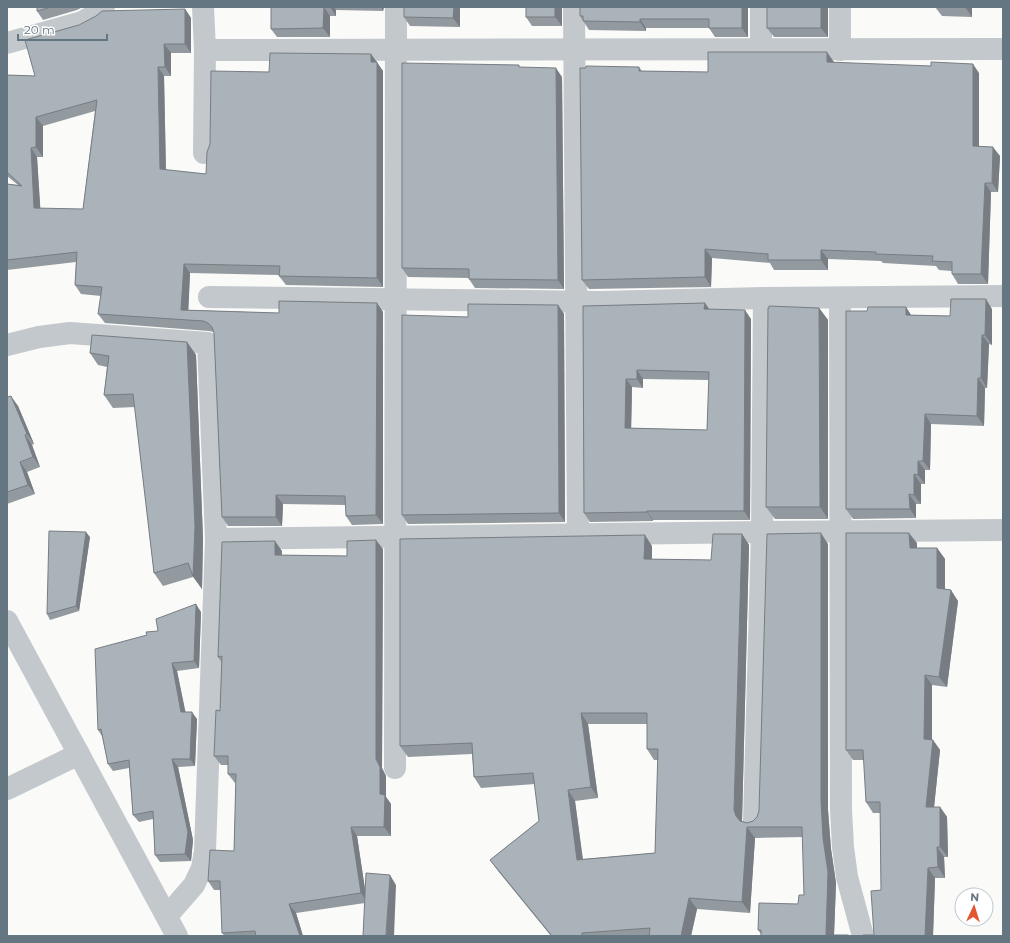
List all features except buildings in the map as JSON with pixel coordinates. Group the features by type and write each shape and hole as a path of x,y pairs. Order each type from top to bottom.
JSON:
{"street":[{"path":"7,44 82,22 96,14 104,7"},
{"path":"203,7 205,50 204,153"},
{"path":"396,7 396,768"},
{"path":"574,7 578,534"},
{"path":"761,7 761,48"},
{"path":"840,7 840,50"},
{"path":"205,50 761,48 840,50 1003,49"},
{"path":"209,297 577,302 764,298 1003,296"},
{"path":"754,821 762,532 764,298"},
{"path":"840,298 841,810 843,847 847,877 863,936"},
{"path":"7,345 39,337 70,333 208,343 216,539 205,851 202,868 194,885 166,916"},
{"path":"216,539 1003,530"},
{"path":"7,621 177,936"},
{"path":"7,789 79,754"}]}
